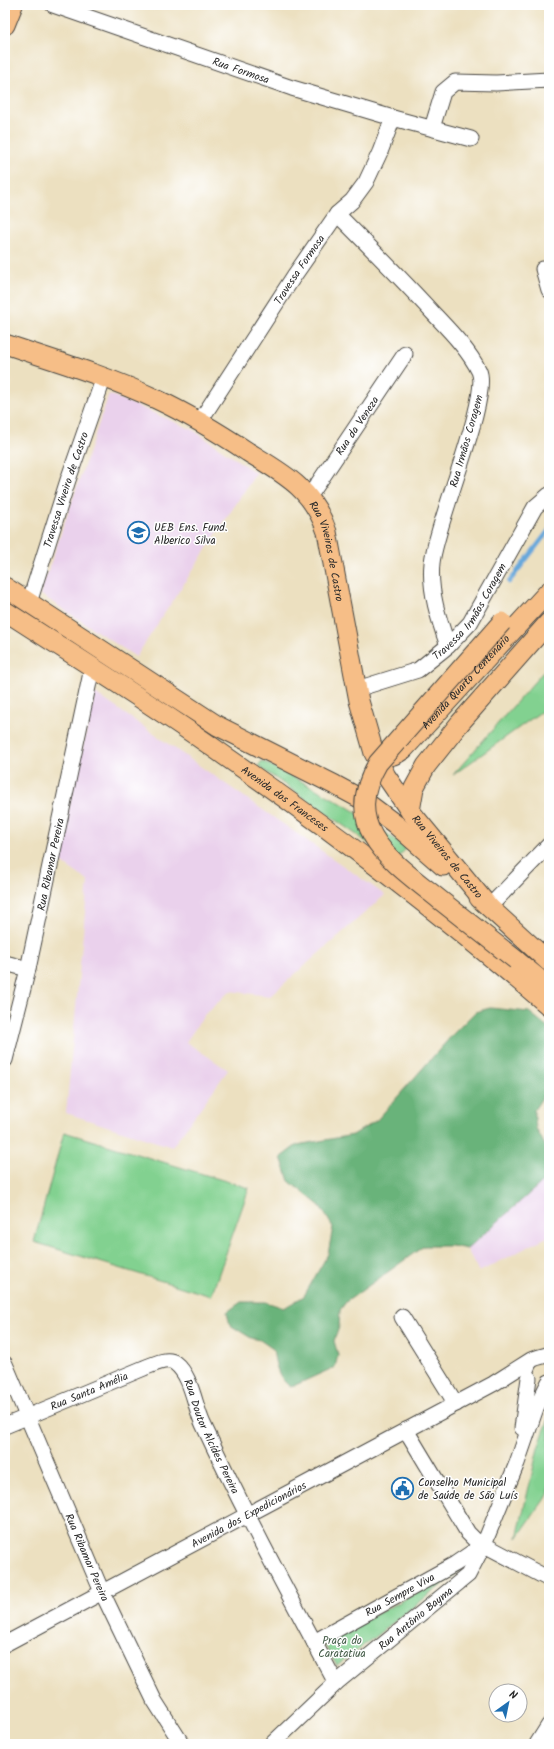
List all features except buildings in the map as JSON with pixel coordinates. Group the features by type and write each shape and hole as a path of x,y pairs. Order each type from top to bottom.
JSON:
{"main road":[{"path":"5,25 13,5"},
{"name":"Rua Viveiros de Castro","path":"5,344 104,377 156,399 200,421 281,473 309,497 322,518 327,532 357,689 368,739 374,753 386,776 410,811 489,907"},
{"path":"549,583 502,622 378,763 367,786 364,810 368,825 376,842 394,863 549,987"},
{"path":"5,587 218,726 336,785 380,812 415,840 549,962"},
{"name":"Avenida Quarto Centenário","path":"374,753 383,757 389,756 404,749 549,591"},
{"name":"Avenida dos Franceses","path":"5,611 224,755 352,848 464,934 549,1006"},
{"name":"Avenida Quarto Centenário","path":"410,811 415,784 426,766 460,723 549,622"}],"street":[{"name":"Rua Formosa","path":"53,5 292,88 471,139"},
{"path":"432,128 443,92 455,82 496,83 549,80"},
{"name":"Travessa Formosa","path":"200,421 294,276 337,214 352,201 366,182 380,152 393,118"},
{"name":"Rua Irmãos Coragem","path":"337,214 401,278 452,333 479,372 481,385 469,438 442,517 432,563 433,588 438,618 448,646"},
{"path":"543,269 549,290"},
{"name":"Rua da Veneza","path":"309,497 405,354"},
{"name":"Travessa Viveiro de Castro","path":"29,603 68,480 104,377"},
{"name":"Travessa Irmãos Coragem","path":"357,689 418,670 448,646 470,623 535,507 549,495"},
{"name":"Rua Ribamar Pereira","path":"5,1060 28,969 92,668"},
{"path":"489,907 549,845"},
{"path":"5,963 28,969"},
{"path":"402,1317 456,1404"},
{"name":"Avenida dos Expedicionários","path":"529,1378 527,1368 543,1357"},
{"name":"Avenida dos Expedicionários","path":"5,1644 543,1357"},
{"name":"Rua Santa Amélia","path":"5,1426 144,1368 167,1361 174,1362"},
{"name":"Rua Doutor Alcídes Pereira","path":"174,1362 183,1372 189,1384 202,1422 247,1515 336,1683"},
{"name":"Rua Ribamar Pereira","path":"5,1364 102,1592 154,1700 182,1744"},
{"name":"Avenida dos Expedicionários","path":"493,1384 519,1376 529,1378 535,1383 540,1384 549,1382"},
{"name":"Rua Antônio Bayma","path":"517,1463 529,1378"},
{"name":"Rua Antônio Bayma","path":"272,1744 336,1683 468,1576 484,1544 517,1463 536,1408 549,1382"},
{"path":"406,1430 468,1533 475,1540 549,1580"},
{"name":"Rua Sempre Viva","path":"314,1642 455,1564 484,1544"},
{"path":"537,1744 549,1725"}],"shaded area":[{"name":"UEB Ens. Fund. Alberico Silva","path":"109,394 193,430 256,473 136,657 40,594"},
{"path":"95,693 385,895 270,996 230,991 205,1014 186,1042 228,1070 172,1147 66,1113 88,881 57,859"},
{"path":"549,1176 549,1236 479,1272 467,1249"}],"green space":[{"path":"549,665 549,706 453,775"},
{"path":"262,761 337,800 389,835 406,849 398,857 377,849 258,766"},
{"path":"490,1008 529,1012 549,1028 549,1087 534,1110 536,1128 549,1153 549,1176 467,1249 452,1246 424,1246 346,1302 340,1310 339,1327 334,1341 338,1355 335,1367 291,1387 283,1380 278,1371 273,1349 260,1340 251,1338 230,1325 227,1312 241,1302 266,1302 284,1308 304,1296 328,1254 333,1227 320,1206 289,1181 281,1157 297,1145 353,1135 377,1120 454,1033 475,1012"},
{"path":"64,1132 249,1188 211,1296 34,1242"},
{"path":"549,1418 549,1493 517,1538 538,1448"},
{"name":"Praça do Caratatiua","path":"461,1570 337,1666 323,1642"}],"waterway":[{"path":"509,582 549,530"}],"place":[{"name":"UEB Ens. Fund. Alberico Silva","path":"138,533"},
{"name":"Conselho Municipal de Saúde de São Luís","path":"403,1488"}]}
